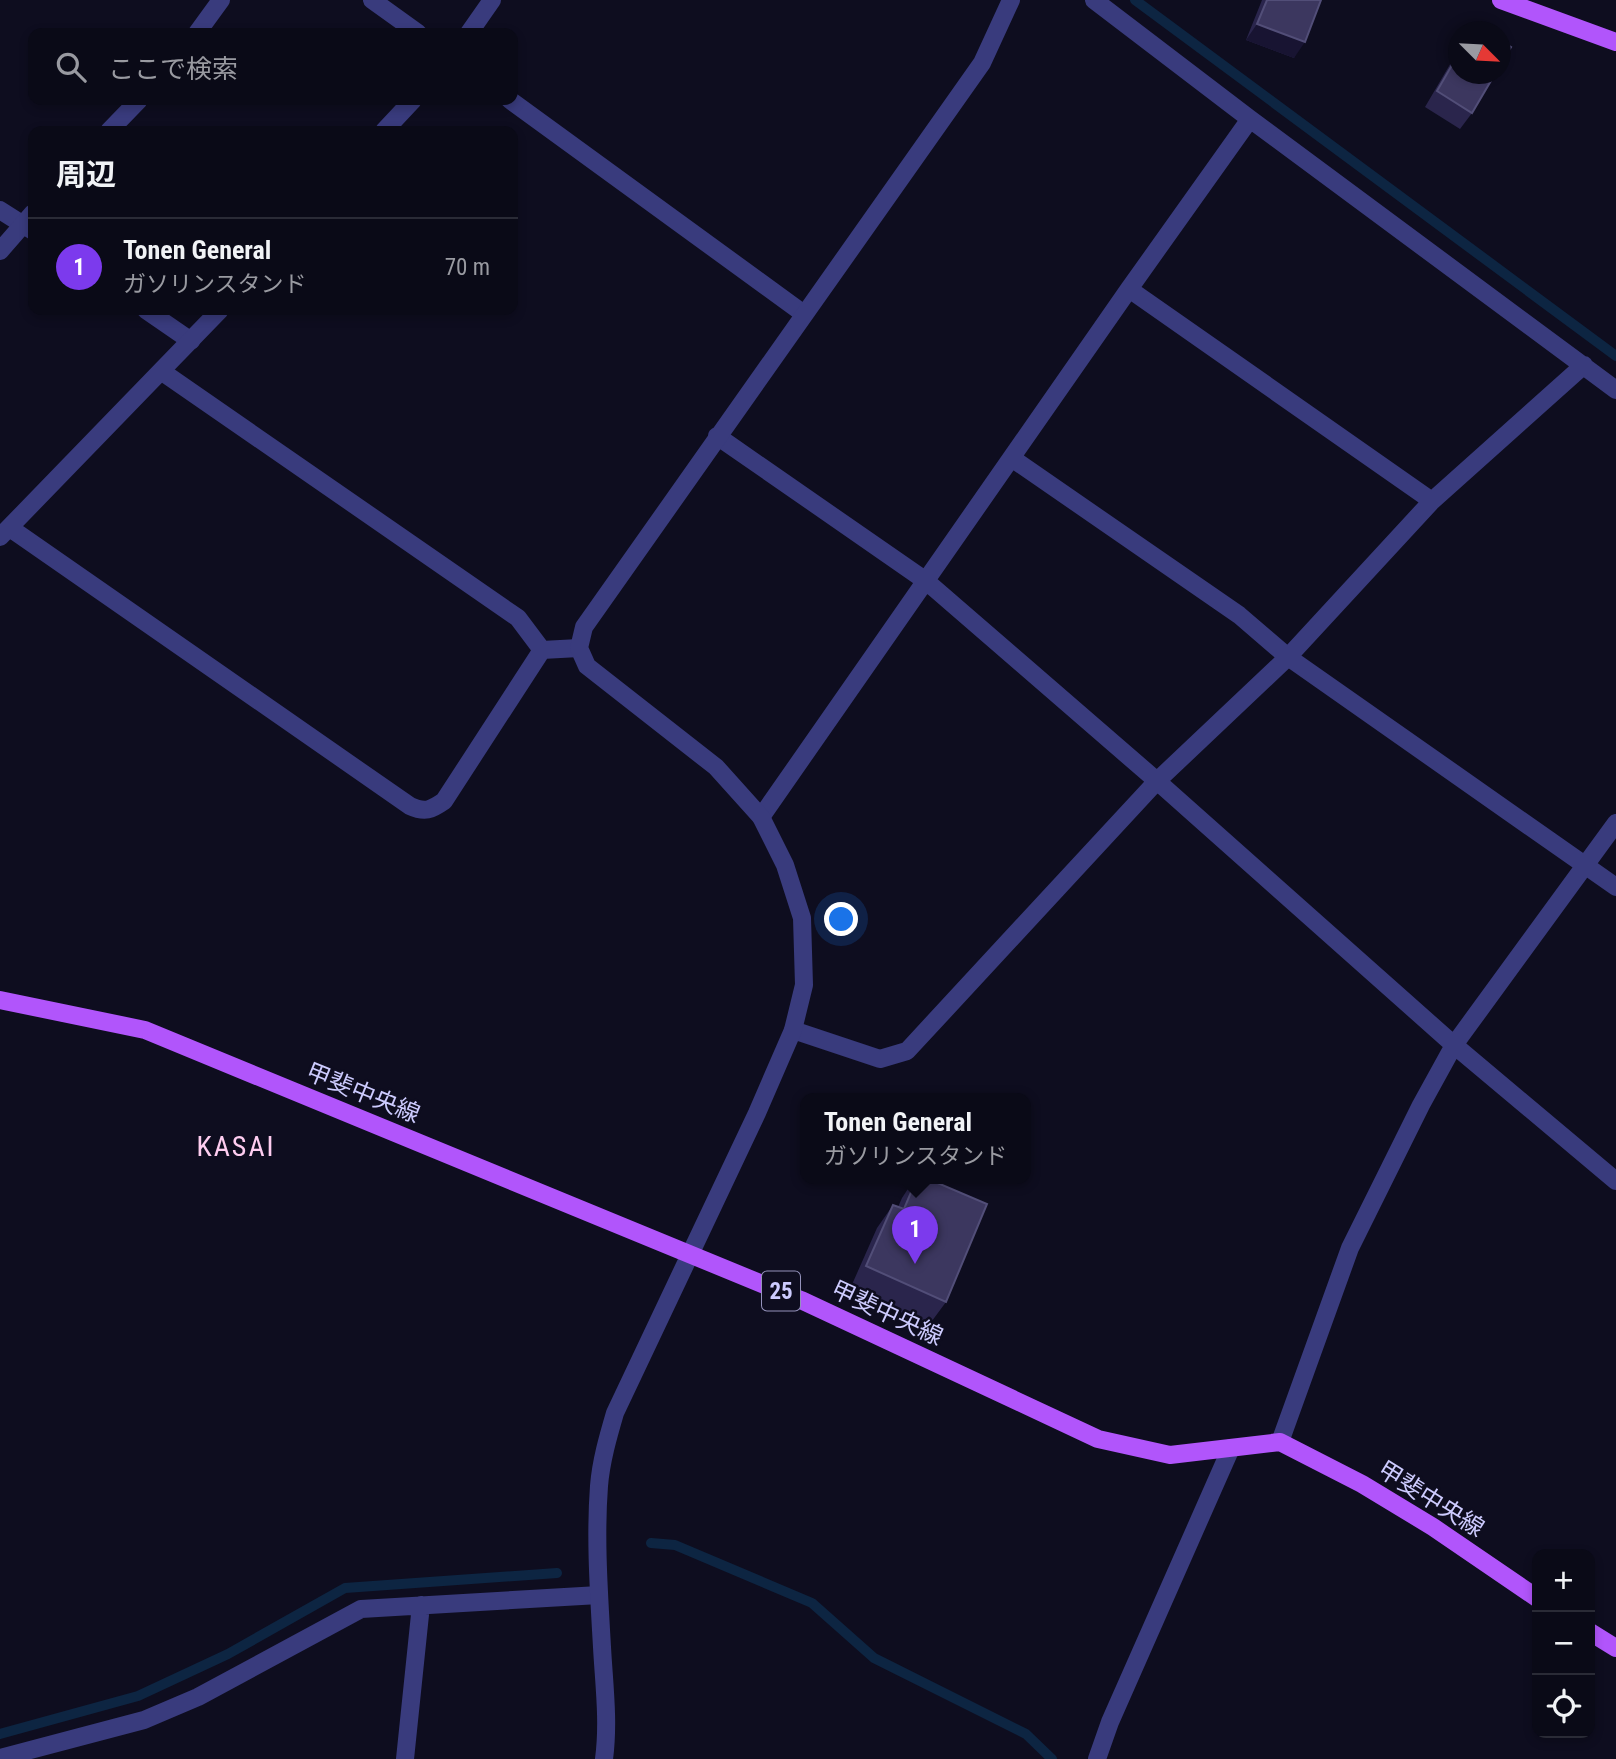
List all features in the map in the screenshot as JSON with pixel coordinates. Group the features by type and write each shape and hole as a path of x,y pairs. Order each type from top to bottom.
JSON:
{"main road":[{"path":"1502,0 1616,42"},
{"name":"甲斐中央線","path":"0,1000 145,1030 801,1300 1098,1439 1170,1455 1280,1442 1362,1485 1433,1527 1532,1595"},
{"path":"1595,1635 1616,1648"}],"street":[{"path":"200,28 220,0"},
{"path":"372,0 411,28"},
{"path":"472,28 492,0"},
{"path":"604,1759 606,1706 599,1595 599,1485 608,1438 615,1413 793,1030 804,985 802,918 785,864 761,817 716,766 587,666 579,648 584,627 982,63 1011,0"},
{"path":"1094,0 1616,390"},
{"path":"114,126 134,105"},
{"path":"389,126 408,105"},
{"path":"517,105 804,314"},
{"path":"761,817 1250,119"},
{"path":"0,210 28,222"},
{"path":"0,251 28,225"},
{"path":"1129,289 1432,501"},
{"path":"153,315 191,341"},
{"path":"215,315 5,533 420,811 430,810 444,801 542,650"},
{"path":"793,1030 880,1059 907,1051 1157,781 1289,657 1432,501 1584,365"},
{"path":"162,371 518,618 542,650"},
{"path":"717,436 926,581 1157,781 1454,1045 1616,1181"},
{"path":"1013,459 1239,615 1289,657 1616,887"},
{"path":"542,650 579,648"},
{"path":"1280,1442 1350,1248 1421,1105 1454,1045 1616,823"},
{"path":"1097,1759 1110,1722 1231,1448"},
{"path":"0,1758 155,1715 198,1697 361,1609 599,1595"},
{"path":"405,1759 421,1605"}],"building":[{"path":"1267,0 1321,0 1305,42 1257,24"},
{"path":"1448,72 1448,84 1489,84 1472,113 1437,91"},
{"path":"914,1184 940,1184 987,1204 946,1302 866,1266 893,1205 904,1209"}],"waterway":[{"path":"1135,0 1616,356"},
{"path":"651,1543 675,1545 812,1603 874,1658 1026,1734 1052,1759"},
{"path":"0,1734 138,1696 228,1654 345,1588 557,1573"}],"place":[{"name":"Tonen General","path":"915,1264"}],"district":[{"name":"KASAI","path":"236,1146"}]}
